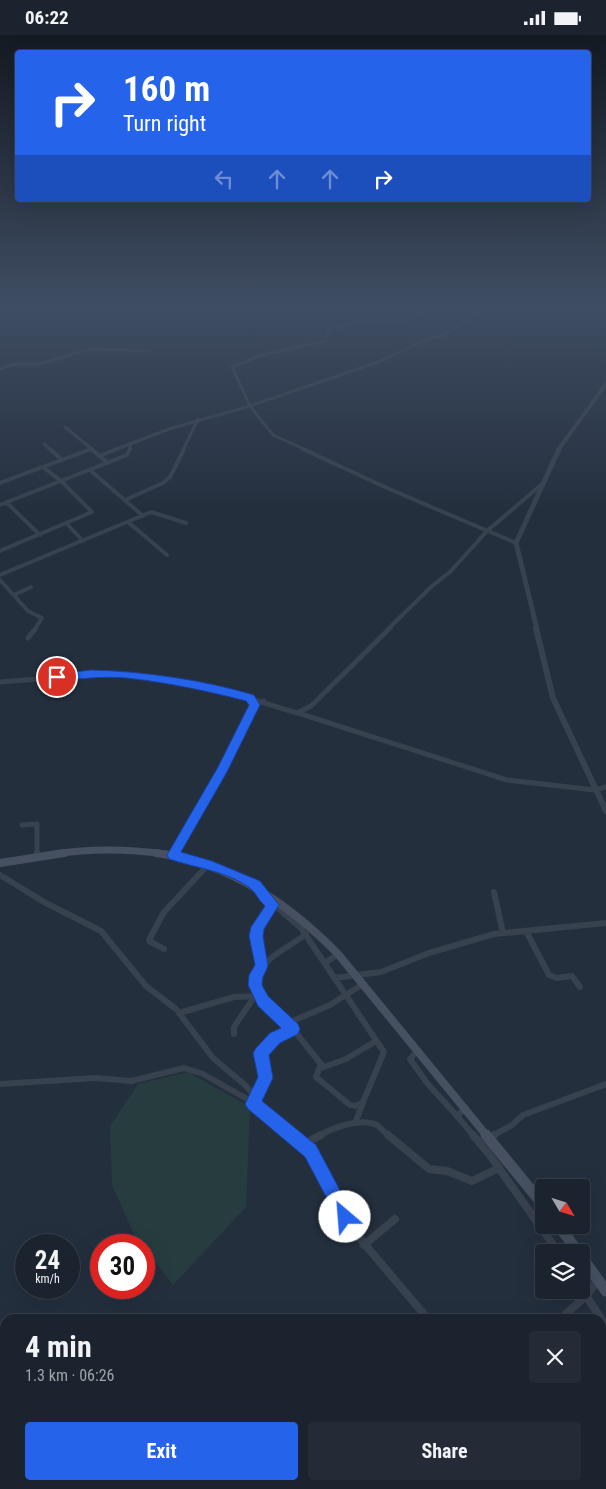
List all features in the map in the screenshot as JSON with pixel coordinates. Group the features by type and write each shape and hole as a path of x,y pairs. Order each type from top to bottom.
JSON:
{"main road":[{"path":"0,863 98,849 173,855 208,865 256,885 302,918 338,954 490,1137 535,1194"},
{"path":"590,1269 606,1291"}],"street":[{"path":"236,375 250,406 265,426 280,439 387,488 516,543"},
{"path":"99,456 198,419 250,406 341,375"},
{"path":"606,384 555,453 516,543 553,698 606,811"},
{"path":"124,500 163,483 170,477 198,419"},
{"path":"65,427 108,463"},
{"path":"0,505 127,455 130,452 130,443"},
{"path":"44,444 62,460"},
{"path":"0,483 91,449"},
{"path":"0,551 90,514 92,510 44,467"},
{"path":"90,470 143,516"},
{"path":"297,713 312,706 432,586 450,572 488,530 541,485"},
{"path":"7,503 40,535"},
{"path":"0,575 155,512 173,521 186,523"},
{"path":"128,522 167,555"},
{"path":"66,524 83,541"},
{"path":"0,580 28,611 42,618 28,638"},
{"path":"14,595 30,587"},
{"path":"0,682 118,673 199,686 264,701 297,713 524,783 595,790 606,787"},
{"path":"250,698 254,705"},
{"path":"173,855 223,769 254,705 264,701"},
{"path":"22,825 37,824 36,833 39,843 36,857"},
{"path":"164,949 149,941 159,920 169,906 208,865"},
{"path":"0,875 44,902 101,931 146,986 180,1013 213,1058 245,1085 254,1101"},
{"path":"256,885 263,897 290,918 306,934 385,1055 364,1100 356,1123"},
{"path":"494,892 503,933"},
{"path":"262,966 256,936 258,927 273,905"},
{"path":"334,978 381,971 469,940 503,933 606,923"},
{"path":"526,931 549,975 557,978 572,976 580,987"},
{"path":"306,934 262,966 256,975 255,985 258,995 288,1023 321,1064 321,1068"},
{"path":"325,963 338,954"},
{"path":"288,1023 346,996 363,984"},
{"path":"180,1013 234,997 258,995"},
{"path":"234,1034 234,1027 258,995"},
{"path":"254,1101 265,1078 261,1053 275,1038 293,1029"},
{"path":"364,1100 356,1106 350,1105 316,1077 321,1068 346,1059 376,1041"},
{"path":"418,1050 410,1059 411,1064 457,1116 499,1168 553,1244"},
{"path":"0,1084 95,1078 131,1081 184,1068 203,1074 254,1101 304,1144 316,1161 351,1229 424,1314"},
{"path":"490,1137 512,1125 523,1115 606,1084"},
{"path":"457,1116 466,1108"},
{"path":"304,1144 329,1129 356,1123 376,1125 429,1169 447,1171 472,1181 499,1168"},
{"path":"364,1245 395,1219"},
{"path":"590,1291 598,1280"},
{"path":"566,1314 583,1299"},
{"path":"588,1299 598,1314"}],"green space":[{"path":"188,1072 250,1107 246,1207 173,1285 155,1261 155,1234 134,1234 112,1185 110,1126 138,1084"}],"route":[{"path":"57,677 118,673 228,692 250,698 254,705 223,769 173,855 208,865 256,885 263,897 273,905 261,919 258,927 256,936 257,946 262,966 256,975 255,985 263,1001 293,1029 275,1038 261,1053 260,1057 265,1065 266,1074 253,1104 311,1151 345,1217"}]}
